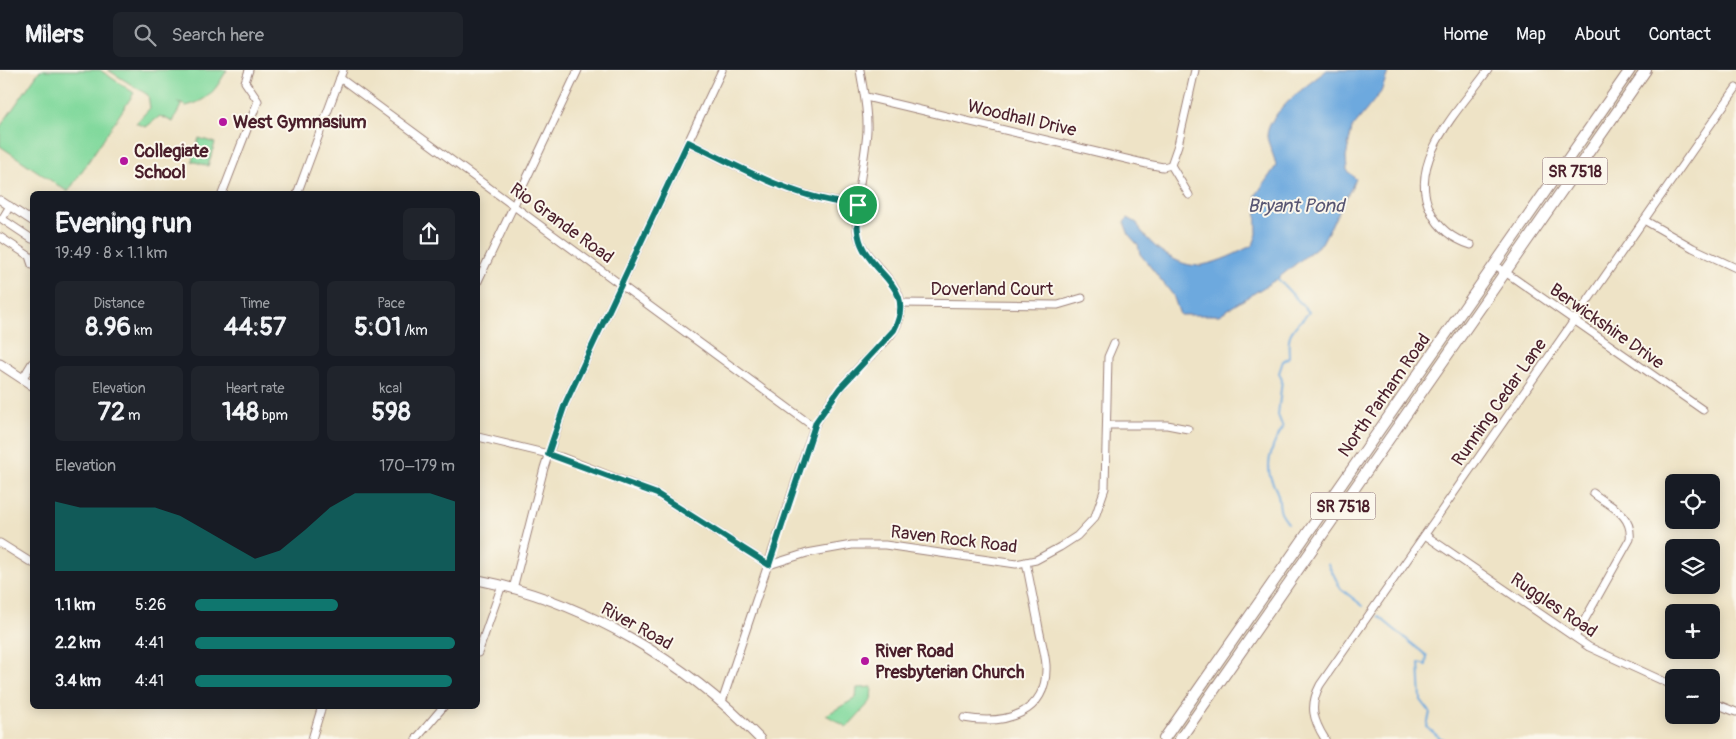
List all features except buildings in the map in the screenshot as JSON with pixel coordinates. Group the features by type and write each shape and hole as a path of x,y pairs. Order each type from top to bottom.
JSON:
{"highway":[{"name":"North Parham Road","path":"1164,739 1630,70"},
{"name":"North Parham Road","path":"1180,739 1646,70"}],"main road":[{"path":"0,364 30,383"},
{"name":"River Road","path":"480,580 502,585 570,609 646,647 685,672 722,702 760,739"}],"street":[{"path":"223,191 258,101 245,82 249,70"},
{"path":"299,191 343,70"},
{"path":"480,277 578,70"},
{"path":"513,589 548,454 565,404 722,70"},
{"path":"722,702 814,427 840,388 894,330 899,320 901,303 894,285 870,258 861,244 857,229 867,129 866,96 860,70"},
{"path":"1189,195 1172,165 1195,70"},
{"path":"1472,245 1460,241 1445,231 1434,218 1425,199 1424,173 1428,160 1441,134 1488,70"},
{"name":"Rio Grande Road","path":"340,78 814,427"},
{"name":"Running Cedar Lane","path":"1325,739 1313,716 1312,703 1315,694 1736,88"},
{"name":"Woodhall Drive","path":"866,96 1147,164 1163,167 1172,165"},
{"path":"688,142 802,194 833,202 858,205"},
{"path":"0,200 30,220"},
{"path":"10,206 2,219 30,238"},
{"path":"1644,220 1693,248 1736,268"},
{"path":"0,237 29,256 30,259"},
{"name":"Berwickshire Drive","path":"1494,265 1703,410"},
{"name":"Doverland Court","path":"901,303 1058,305 1082,298"},
{"name":"Raven Rock Road","path":"769,565 833,548 866,545 905,548 1000,563 1026,562 1046,555 1071,540 1094,517 1106,488 1108,356 1114,343"},
{"path":"23,378 30,366"},
{"path":"1108,425 1167,425 1188,429"},
{"path":"480,437 548,454 657,494 769,565"},
{"path":"1575,638 1630,539 1630,528 1627,519 1593,493"},
{"name":"Ruggles Road","path":"1424,535 1575,638 1610,658 1665,682"},
{"path":"0,543 30,563"},
{"path":"964,718 989,722 1012,717 1033,704 1042,689 1046,663 1026,562"},
{"path":"480,647 502,585"},
{"path":"1720,706 1736,712"},
{"path":"312,739 321,709"},
{"path":"416,739 441,709"}],"green space":[{"path":"40,70 100,70 134,93 69,191 0,146 0,127"},
{"path":"108,70 227,70 215,89 201,101 186,106 177,102 181,105 173,122 160,116 146,127 136,123 150,108 148,95"},
{"path":"199,138 215,143 208,166 192,161"},
{"path":"872,687 871,701 847,727 826,715 856,698 857,688"}],"water":[{"name":"Bryant Pond","path":"1327,70 1389,70 1381,92 1352,128 1346,157 1347,170 1356,179 1322,243 1277,279 1219,315 1180,315 1173,295 1140,254 1138,245 1129,235 1124,222 1128,218 1137,223 1147,239 1164,253 1174,259 1193,265 1215,262 1253,245 1257,234 1256,195 1276,166 1267,139 1269,127 1274,118 1291,99"}],"waterway":[{"path":"1276,277 1309,312 1291,333 1289,357 1283,361 1279,373 1282,380 1278,415 1283,428 1274,445 1269,464 1270,476 1278,495 1280,510 1288,523"},
{"path":"1328,564 1341,589 1363,606"},
{"path":"1378,616 1427,656 1426,665 1419,663 1421,700 1430,712 1427,727 1444,739"}],"place":[{"name":"West Gymnasium","path":"223,122"},
{"name":"Collegiate School","path":"124,161"},
{"name":"River Road Presbyterian Church","path":"865,661"}],"route":[{"path":"688,142 802,194 842,204 858,205 857,229 861,244 870,258 894,285 901,303 899,320 888,337 840,388 816,422 769,565 657,494 561,457 548,454 565,404 688,142"}]}
